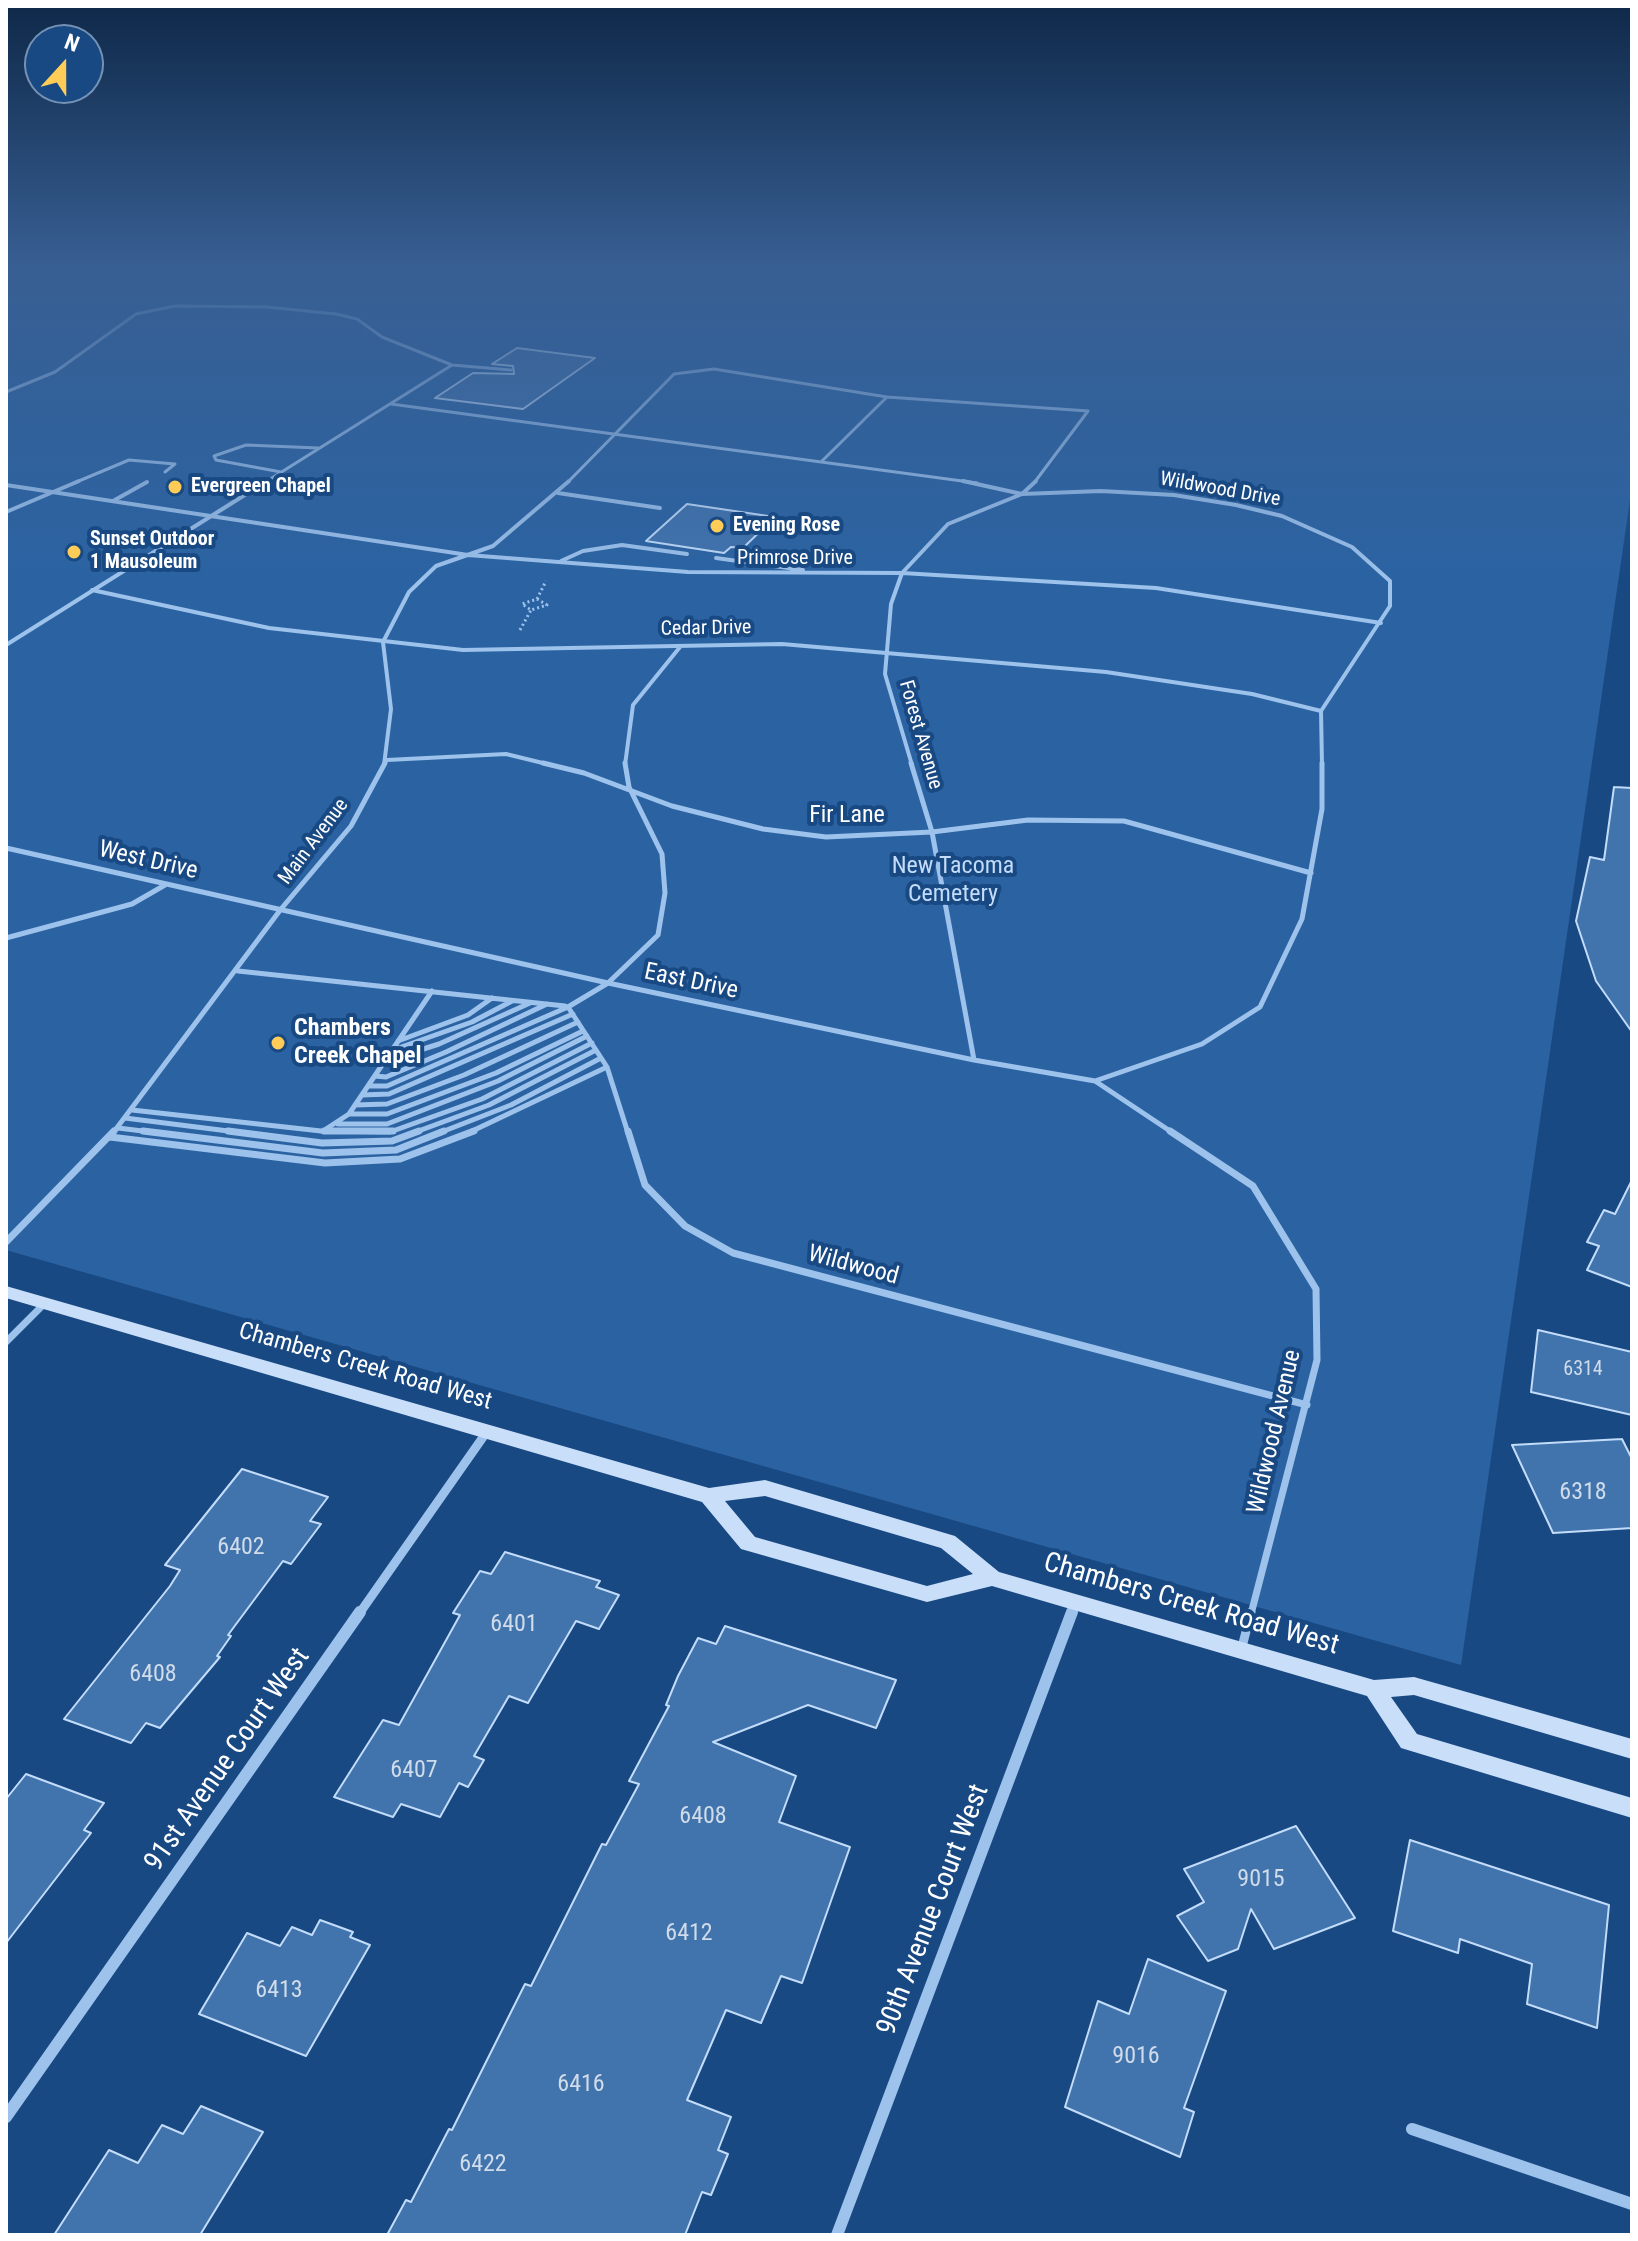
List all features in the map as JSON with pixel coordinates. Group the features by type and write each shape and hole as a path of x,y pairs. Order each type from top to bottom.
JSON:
{"street":[{"name":"Chambers Creek Road West","path":"6,1292 709,1496 765,1488 781,1492 948,1542 992,1578 1374,1689 1414,1686 1632,1749"},
{"name":"91st Avenue Court West","path":"6,2117 489,1430"},
{"name":"Chambers Creek Road West","path":"709,1496 748,1543 927,1594 992,1578"},
{"name":"90th Avenue Court West","path":"837,2235 1075,1602"},
{"path":"1374,1689 1409,1741 1632,1808"},
{"path":"1412,2129 1632,2204"}],"lane":[{"path":"6,392 56,372"},
{"path":"6,645 442,372"},
{"path":"383,642 409,592 436,566 493,546 558,493 674,374 682,372"},
{"path":"730,372 887,397"},
{"path":"820,462 887,397"},
{"name":"Forest Avenue","path":"887,397 1088,411 1033,485 1022,494 948,524 902,573 891,604 885,674 932,832 974,1060"},
{"name":"Wildwood Drive","path":"391,404 990,485 1022,494 1101,491 1174,495 1282,516 1352,547 1390,581 1390,606 1381,623 1348,665 1321,711"},
{"path":"281,472 216,460 214,456 246,445 283,444 320,448"},
{"path":"6,512 129,460 149,459 175,464 165,472"},
{"path":"113,501 147,482"},
{"name":"Primrose Drive","path":"6,485 468,555 688,572 902,573 1156,588 1381,623"},
{"path":"558,493 660,508"},
{"path":"557,563 583,551 622,545 687,554"},
{"path":"716,558 832,574"},
{"name":"Cedar Drive","path":"92,590 269,628 383,642 520,651 782,644 1106,672 1252,694 1321,711"},
{"name":"Main Avenue","path":"6,1242 118,1128 281,909 351,826 387,760 391,709 383,642"},
{"path":"362,1095 389,1094 570,1010 608,983 658,935 665,893 662,854 629,787 624,758 633,705 680,647"},
{"path":"1095,1081 1202,1044 1260,1007 1302,919 1322,809 1321,711"},
{"name":"Fir Lane","path":"387,760 506,754 629,787 672,806 763,829 826,837 932,832 1028,820 1124,821 1311,873"},
{"name":"West Drive","path":"6,848 281,909"},
{"path":"6,938 132,904 166,884"},
{"name":"East Drive","path":"281,909 608,983 974,1060 1095,1081"},
{"path":"237,971 547,1004 570,1010"},
{"path":"321,1131 338,1124 349,1114 432,991"},
{"path":"398,1041 468,1015 492,998"},
{"path":"392,1050 472,1022 512,1001"},
{"path":"384,1062 439,1044 530,1003"},
{"path":"375,1076 386,1077 434,1057 547,1004"},
{"path":"368,1086 387,1086 570,1010"},
{"name":"Wildwood","path":"570,1010 607,1067 645,1185 685,1226 733,1253 1307,1405"},
{"path":"355,1105 387,1104 464,1075 578,1022"},
{"path":"132,1110 321,1131 390,1132 482,1099 589,1040"},
{"path":"349,1114 387,1114 589,1040"},
{"path":"125,1118 322,1143 392,1141 489,1105 589,1040"},
{"path":"338,1124 387,1124 498,1081 589,1040"},
{"path":"118,1128 323,1153 396,1150 511,1105 601,1058"},
{"path":"110,1137 325,1163 400,1159 500,1121 607,1067"},
{"name":"Wildwood Avenue","path":"1095,1081 1253,1186 1316,1289 1317,1360 1241,1651"},
{"path":"6,1342 45,1303"}],"path":[{"path":"537,599 547,605 531,610 522,604 537,599 557,563"}],"green space":[{"name":"New Tacoma Cemetery","path":"6,372 1632,372 1632,486 1461,1665 6,1250"}],"building":[{"path":"514,372 576,372 523,409 435,398 473,373 514,374"},
{"name":"Evening Rose","path":"687,504 775,517 743,548 731,547 724,553 646,541"},
{"path":"1614,787 1632,788 1632,1032 1596,981 1576,921 1590,857 1604,860"},
{"path":"1632,1180 1632,1287 1587,1270 1599,1246 1587,1242 1604,1210 1615,1214"},
{"path":"1538,1330 1632,1352 1632,1415 1531,1392"},
{"path":"1622,1439 1632,1459 1632,1528 1553,1533 1512,1445"},
{"path":"242,1469 328,1497 310,1521 321,1524 291,1564 283,1561 228,1635 231,1636 217,1656 220,1657 160,1728 146,1723 131,1743 64,1719 170,1586 180,1570 165,1565"},
{"path":"505,1552 600,1581 596,1587 619,1595 599,1629 576,1621 528,1703 509,1696 474,1756 484,1760 468,1787 459,1783 440,1817 401,1804 393,1817 334,1797 383,1720 399,1725 460,1615 453,1613 480,1571 491,1574"},
{"path":"725,1626 896,1680 876,1728 808,1705 713,1742 796,1776 779,1822 850,1847 802,1983 781,1976 761,2023 726,2010 687,2100 731,2117 718,2150 728,2154 711,2195 702,2192 685,2235 387,2235 406,2200 411,2202 449,2129 452,2130 525,1984 531,1986 602,1844 606,1845 639,1784 629,1781 669,1706 666,1705 678,1676 698,1638 716,1644"},
{"path":"26,1774 104,1803 84,1830 91,1833 6,1943 6,1799"},
{"path":"1296,1826 1355,1918 1274,1949 1251,1909 1238,1949 1208,1961 1177,1916 1204,1902 1184,1869"},
{"path":"1410,1840 1609,1905 1597,2028 1527,2004 1532,1964 1460,1939 1458,1953 1393,1931"},
{"path":"320,1920 353,1932 350,1937 370,1945 306,2056 199,2014 247,1933 280,1946 292,1927 312,1935"},
{"path":"1148,1959 1226,1991 1184,2108 1194,2112 1180,2157 1065,2107 1098,2001 1129,2014"},
{"path":"201,2106 263,2132 200,2235 54,2235 109,2150 138,2163 162,2125 183,2134"}],"place":[{"name":"Evergreen Chapel","path":"175,487"},
{"name":"Evening Rose","path":"717,526"},
{"name":"Sunset Outdoor 1 Mausoleum","path":"74,552"},
{"name":"Chambers Creek Chapel","path":"278,1043"}]}
